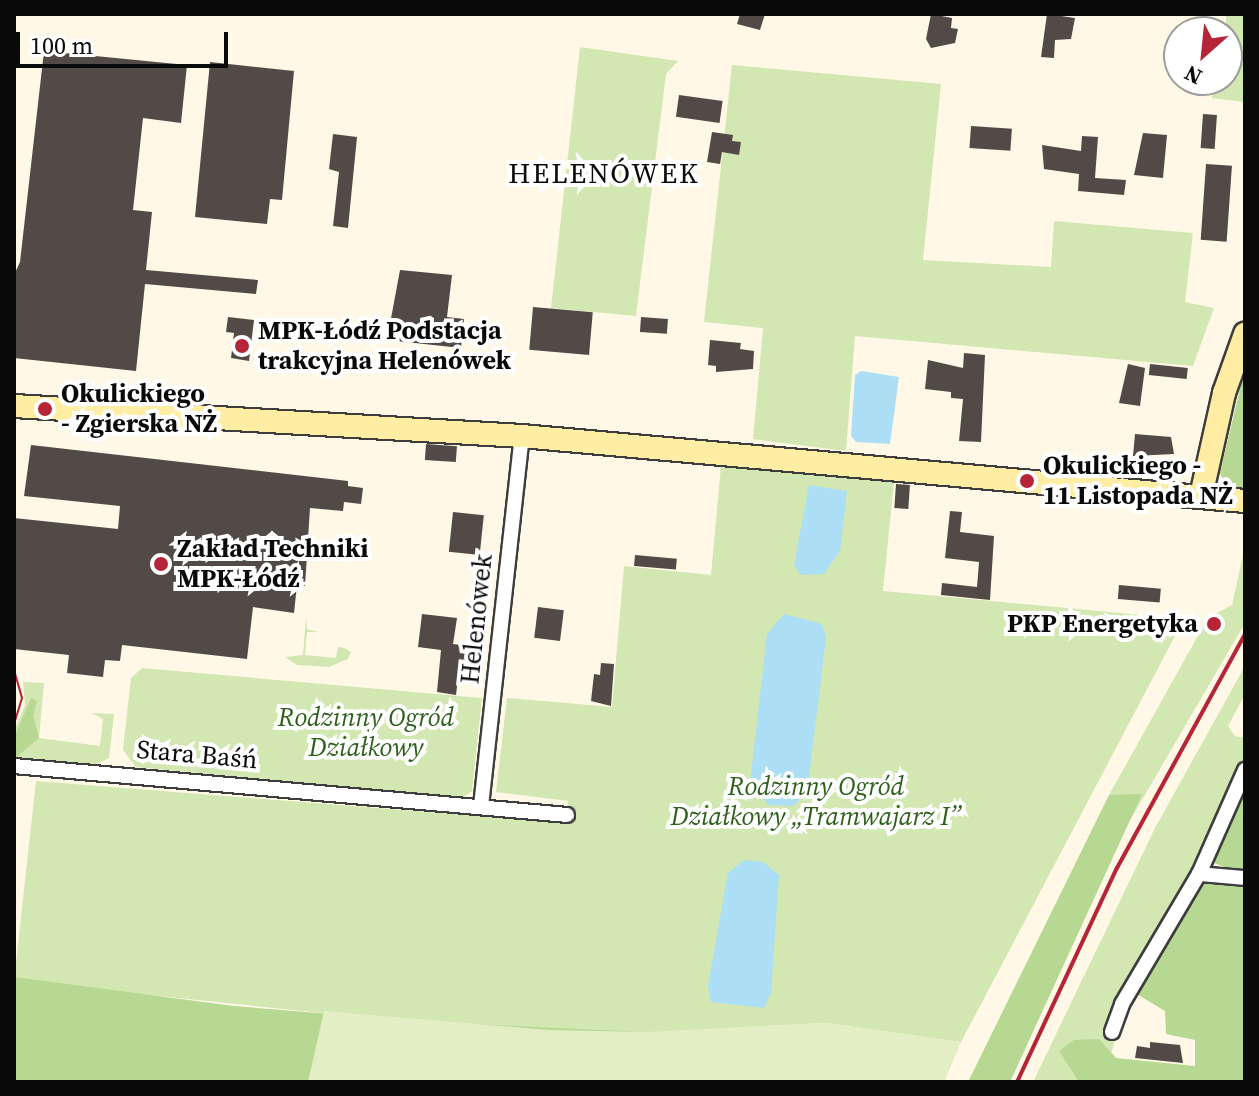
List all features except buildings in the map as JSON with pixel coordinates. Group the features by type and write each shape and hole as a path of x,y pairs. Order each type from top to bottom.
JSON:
{"street":[{"path":"1201,496 1224,393 1245,334"},
{"path":"14,406 522,436 1245,501"},
{"name":"Helenówek","path":"481,806 522,436"},
{"name":"Stara Baśń","path":"14,766 567,815"},
{"path":"1112,1032 1122,1004 1199,874 1245,770"},
{"path":"1199,874 1245,878"}],"green space":[{"path":"1245,14 1245,102 1212,98 1243,96 1243,16 1226,16"},
{"path":"580,47 678,61 666,74 636,316 551,308"},
{"path":"732,65 941,84 923,260 1051,267 1054,221 1193,233 1185,302 1214,308 1193,366 855,336 846,451 753,439 763,328 704,322"},
{"path":"1245,368 1245,494 1225,486 1220,473"},
{"name":"Rodzinny Ogród Działkowy „Tramwajarz I”","path":"721,466 894,481 883,591 1184,619 961,1042 826,1023 644,1032 549,1030 342,1015 14,981 36,781 566,823 568,801 496,792 507,698 612,707 624,566 711,575"},
{"path":"1245,546 1245,623 1121,836 1141,795 1109,795 1204,625 1215,634 1223,623 1215,614 1232,605"},
{"path":"306,618 307,629 318,632 307,632 305,655 336,658 338,647 351,652 348,659 329,667 297,665 285,657 303,655"},
{"path":"1245,666 1245,694 1228,726 1235,736 1245,738 1245,782 1126,1007 1111,1053 1099,1039 1060,1051 1079,1082 1033,1082 1155,828"},
{"name":"Rodzinny Ogród Działkowy","path":"142,668 482,698 472,791 463,798 136,767 123,750 131,678"},
{"path":"23,682 44,683 39,738 100,746 103,719 91,713 114,714 109,758 94,765 14,761 14,731 25,705"},
{"path":"31,698 37,701 33,715 39,738 14,759 14,738"},
{"path":"1245,782 1245,872 1232,871 1206,859"},
{"path":"1142,794 1010,1082 968,1082 1109,795"},
{"path":"1195,880 1245,885 1245,1082 1079,1082 1059,1051 1074,1040 1099,1039 1116,1058 1195,1066 1195,1040 1166,1034 1165,1011 1135,993"},
{"path":"14,977 234,1006 428,1022 644,1032 746,1027 690,1082 14,1082"},
{"path":"324,1011 549,1030 644,1032 826,1023 961,1042 944,1082 308,1082"}],"water":[{"path":"861,371 899,377 890,444 856,442 851,436 855,375"},
{"path":"809,485 847,491 840,551 824,574 801,575 794,565"},
{"path":"784,614 822,624 826,638 807,793 793,806 769,805 750,783 767,634"},
{"path":"744,860 763,862 779,875 771,993 764,1008 711,1002 708,985 728,873"}],"tram line":[{"path":"14,670 22,698 14,725"}],"railway":[{"path":"1017,1082 1117,868 1245,634"}],"place":[{"name":"MPK-Łódź Podstacja trakcyjna Helenówek","path":"242,346"},
{"name":"Okulickiego - Zgierska NŻ","path":"45,409"},
{"name":"Okulickiego - 11 Listopada NŻ","path":"1027,481"},
{"name":"Zakład Techniki MPK-Łódź","path":"161,564"},
{"name":"PKP Energetyka","path":"1214,624"}],"district":[{"name":"HELENÓWEK","path":"604,173"}]}
